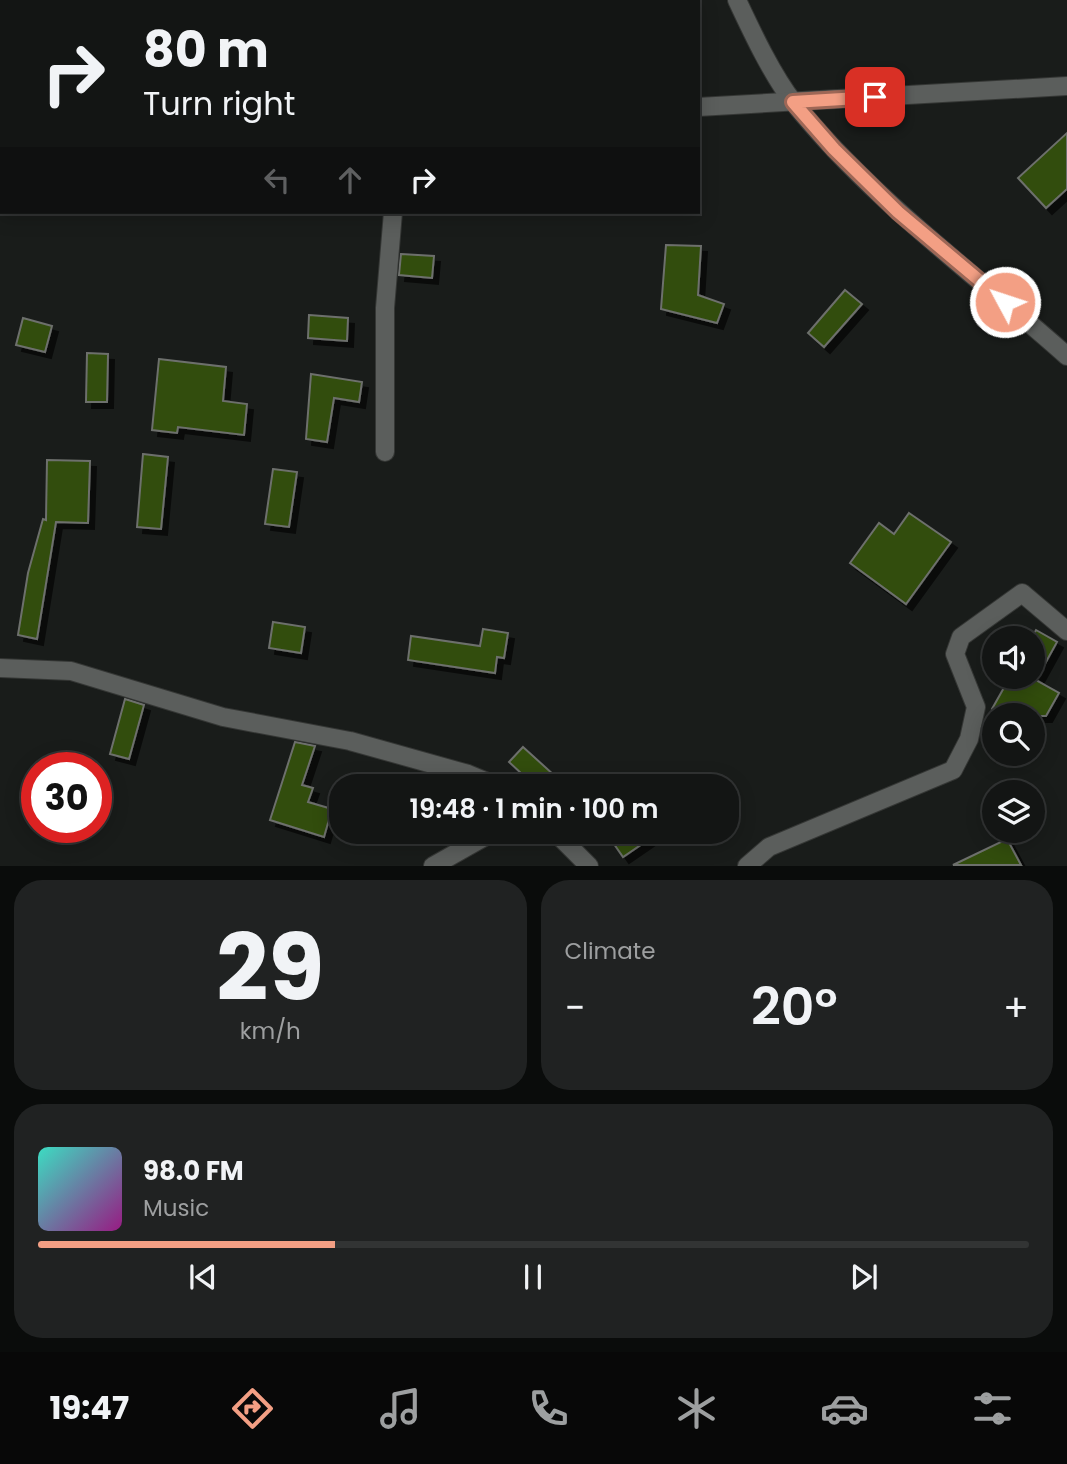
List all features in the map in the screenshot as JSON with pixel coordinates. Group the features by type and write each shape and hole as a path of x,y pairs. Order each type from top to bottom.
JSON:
{"street":[{"path":"737,0 793,102 834,149 898,212 1067,356"},
{"path":"700,107 1067,86"},
{"path":"385,452 385,308 393,214"},
{"path":"747,866 769,847 953,770 969,739 976,707 955,654 961,637 972,627 1022,593 1067,631"},
{"path":"0,668 71,671 223,717 351,741 468,774"},
{"path":"433,866 472,844"},
{"path":"567,844 589,866"}],"building":[{"path":"1067,133 1067,189 1046,208 1018,178"},
{"path":"666,245 701,246 698,295 724,304 717,323 661,309"},
{"path":"401,254 434,256 432,278 399,275"},
{"path":"845,290 862,304 824,347 808,333"},
{"path":"309,315 348,318 347,341 308,338"},
{"path":"23,318 52,326 45,352 16,345"},
{"path":"87,353 108,354 107,402 86,402"},
{"path":"159,359 226,367 223,401 247,404 244,435 178,427 177,433 152,430"},
{"path":"311,374 362,382 359,402 334,398 327,442 306,439"},
{"path":"143,454 168,457 161,529 137,527"},
{"path":"47,460 90,461 88,523 56,522 37,639 18,635 28,573 43,519 46,520"},
{"path":"273,469 297,472 289,527 265,524"},
{"path":"909,513 951,542 906,604 850,563 879,523 894,534"},
{"path":"273,622 305,627 301,653 269,648"},
{"path":"483,629 508,633 504,658 497,657 495,673 408,660 411,636 480,646"},
{"path":"1045,635 1057,642 1045,664"},
{"path":"1045,685 1059,693 1046,716 1045,703 995,703 1003,689 1045,689"},
{"path":"125,699 144,705 129,759 111,752"},
{"path":"295,742 315,746 302,785 313,788 308,802 329,808 324,837 270,820"},
{"path":"523,747 553,774 522,774 509,762"},
{"path":"999,843 1009,843 1021,865 953,865"},
{"path":"614,844 642,844 623,857"}],"route":[{"path":"875,97 793,102 834,149 898,212 1005,302"}]}
